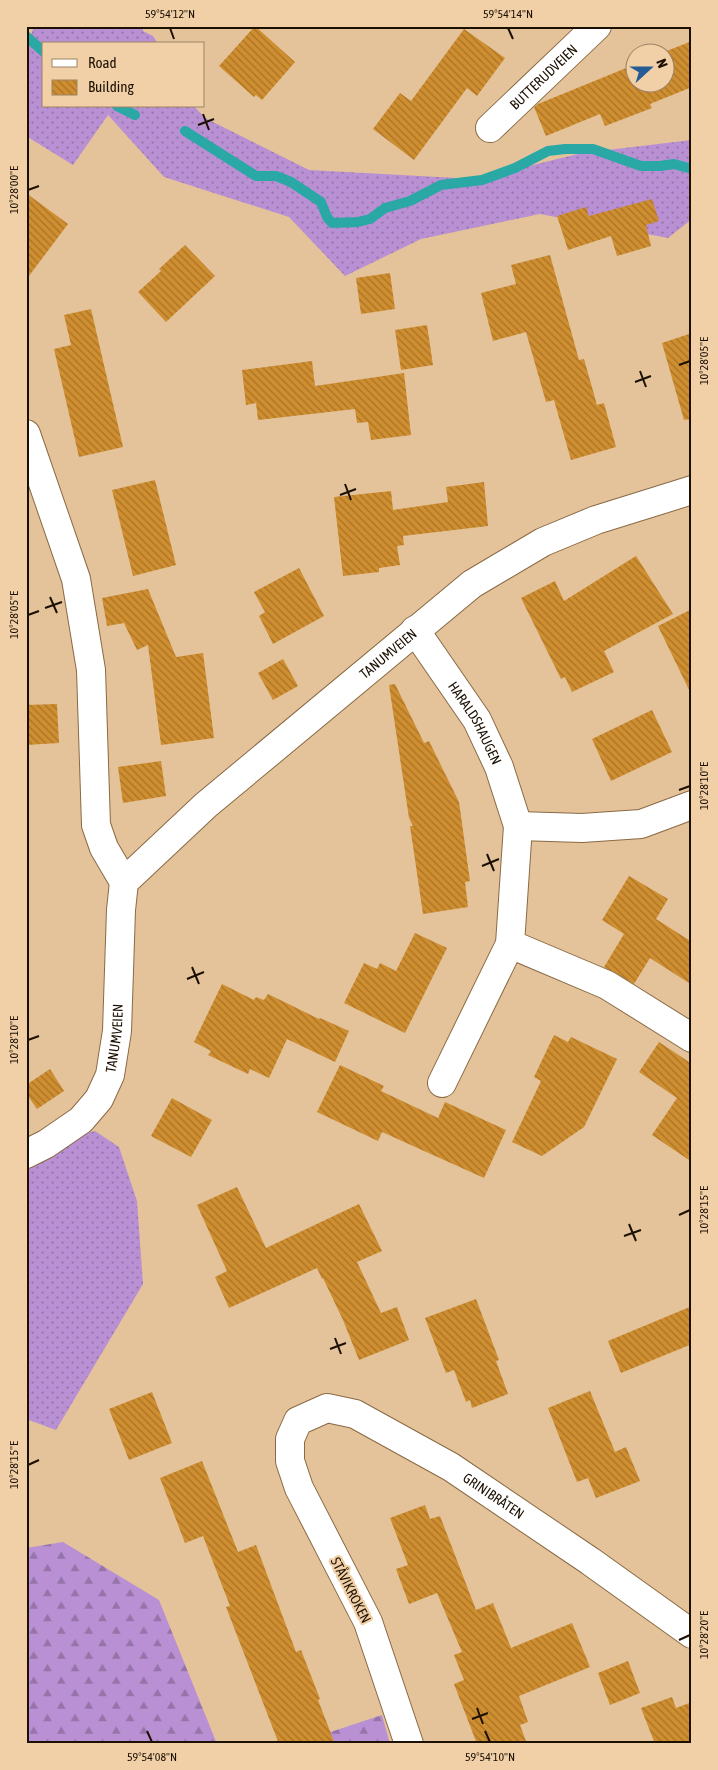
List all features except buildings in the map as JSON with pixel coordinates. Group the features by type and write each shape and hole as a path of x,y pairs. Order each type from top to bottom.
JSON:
{"street":[{"name":"BUTTERUDVEIEN","path":"490,128 597,26"},
{"path":"26,434 76,579 91,670 96,825 104,848 124,882"},
{"name":"TANUMVEIEN","path":"26,1154 46,1144 81,1120 100,1099 110,1075 117,1032 120,910 124,882 206,805 472,584 543,542 596,520 692,490"},
{"name":"HARALDSHAUGEN","path":"415,630 478,720 499,766 518,826 510,944 442,1083"},
{"path":"518,826 582,828 641,824 692,805"},
{"path":"510,944 607,985 692,1038"},
{"name":"GRINIBRÅTEN","path":"290,1439 298,1421 327,1408 355,1414 451,1467 590,1561 692,1634"},
{"name":"STÅVIKROKEN","path":"290,1439 290,1461 299,1488 368,1622 409,1744"}],"green space":[{"path":"34,26 143,26 143,31 153,36 157,42 42,42 42,108 196,108 205,118 309,170 475,179 582,153 692,140 692,219 668,238 540,214 421,239 345,276 289,217 164,177 108,115 73,165 26,136 26,50"},
{"path":"95,1131 119,1147 137,1201 143,1284 56,1430 26,1419 26,1170 39,1164 46,1144"},
{"path":"63,1542 159,1600 217,1744 26,1744 26,1548"},
{"path":"382,1715 390,1744 294,1744"}],"waterway":[{"path":"26,36 42,50"},
{"path":"121,108 135,115"},
{"path":"185,131 256,176 276,176 291,182 321,202 327,217 332,223 358,222 370,219 385,208 410,201 441,185 482,180 515,168 548,151 593,149 641,166 674,164 692,169"}]}
